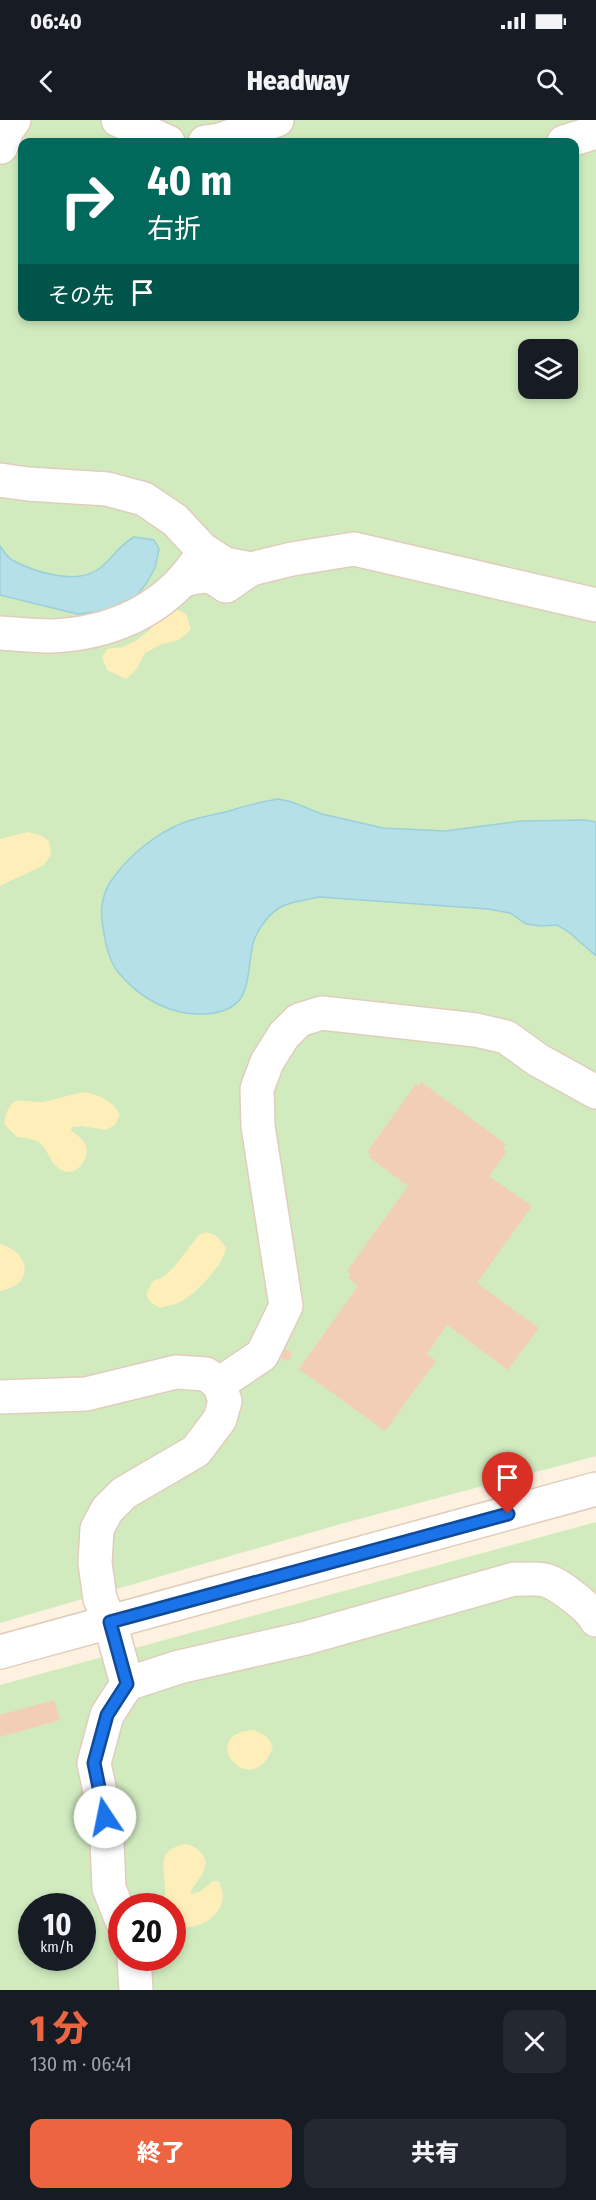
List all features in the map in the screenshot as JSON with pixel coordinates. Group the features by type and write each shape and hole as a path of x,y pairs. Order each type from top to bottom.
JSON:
{"street":[{"path":"94,120 100,126 112,131 123,132 128,124 159,138"},
{"path":"225,138 277,120"},
{"path":"577,138 596,132"},
{"path":"0,480 107,489 144,499 175,520 202,549 225,564 251,569"},
{"path":"0,633 51,636 97,631 138,615 184,580 198,561 202,549"},
{"path":"184,580 205,575 226,586 251,569 292,559 354,549 596,605"},
{"path":"219,1384 262,1355 286,1306 258,1126 257,1089 267,1062 284,1035 300,1020 322,1012 476,1030 506,1038 538,1060 596,1092"},
{"path":"0,1397 86,1394 176,1372 206,1374 219,1384 225,1401 220,1419 196,1451 124,1493 107,1510 98,1529 95,1563 100,1599 110,1622 127,1684"},
{"path":"0,1652 596,1489"},
{"path":"111,1893 105,1817 94,1763 107,1715 127,1684 179,1667 306,1638 514,1580 547,1580 584,1601 596,1620"},
{"path":"136,1971 136,1990"}],"green space":[{"path":"0,120 596,120 596,1456 344,1523 0,1623"},
{"path":"596,1522 596,1990 0,1990 0,1685"}],"sand":[{"path":"173,608 186,614 191,629 179,640 162,644 145,653 137,668 126,679 107,670 102,657 107,649 123,647 137,640 150,630 154,619"},
{"path":"27,832 40,835 49,841 51,855 44,865 0,886 0,839"},
{"path":"85,1092 106,1099 120,1115 115,1125 106,1130 82,1126 72,1127 71,1131 79,1136 87,1148 86,1157 81,1166 73,1171 59,1169 41,1143 17,1137 4,1124 10,1106 15,1102 48,1101"},
{"path":"206,1232 215,1235 226,1247 215,1270 200,1287 178,1303 160,1308 150,1302 146,1294 153,1281 163,1277 173,1268 199,1235"},
{"path":"0,1244 11,1248 18,1254 25,1269 19,1282 11,1288 0,1291"},
{"path":"252,1730 265,1736 273,1747 264,1763 253,1769 242,1768 233,1762 228,1753 228,1743 236,1735"},
{"path":"186,1844 194,1847 199,1850 206,1863 203,1873 190,1892 193,1894 201,1891 213,1881 218,1881 222,1892 222,1902 218,1911 202,1924 186,1926 186,1893 165,1893 164,1859 170,1850"}],"water":[{"path":"134,537 154,540 159,549 155,568 136,596 104,611 77,614 0,595 0,546 10,559 21,565 44,573 68,577 91,573 100,568"},
{"path":"278,799 322,814 383,828 445,831 522,821 585,820 596,822 596,956 569,932 557,925 526,924 510,913 488,909 319,897 283,906 267,919 255,939 244,991 240,1000 232,1007 221,1012 192,1014 157,1004 126,981 113,964 107,949 102,907 111,881 144,846 174,827 196,819"}],"building":[{"path":"421,1082 506,1144 503,1148 507,1151 489,1176 532,1206 477,1283 539,1328 508,1370 447,1325 427,1354 436,1361 385,1431 299,1369 358,1286 348,1278 351,1274 347,1271 408,1186 369,1157 371,1154 367,1152 416,1084 419,1086"},
{"path":"286,1349 292,1355 286,1361 280,1355"},
{"path":"54,1700 60,1720 0,1737 0,1715"}],"route":[{"path":"105,1817 94,1763 107,1715 127,1684 110,1622 508,1514"}]}
